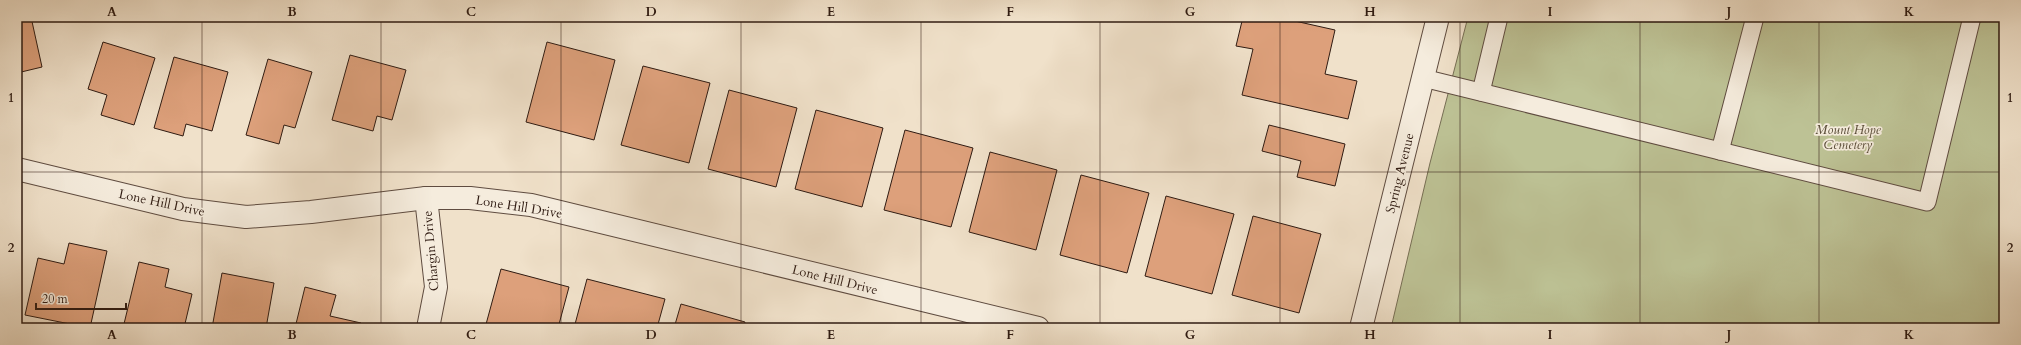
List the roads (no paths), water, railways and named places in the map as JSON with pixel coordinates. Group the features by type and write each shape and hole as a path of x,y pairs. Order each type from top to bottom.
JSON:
{"street":[{"name":"Spring Avenue","path":"1361,328 1438,17"},
{"name":"Lone Hill Drive","path":"17,168 183,209 246,217 312,212 426,198 470,198 531,206 1038,328"},
{"name":"Chargin Drive","path":"426,198 436,287 428,328"}],"lane":[{"path":"1481,92 1499,17"},
{"path":"1720,151 1755,17"},
{"path":"1423,78 1927,202 1972,17"}],"park label":[{"name":"Mount Hope Cemetery","path":"1848,136"}]}
